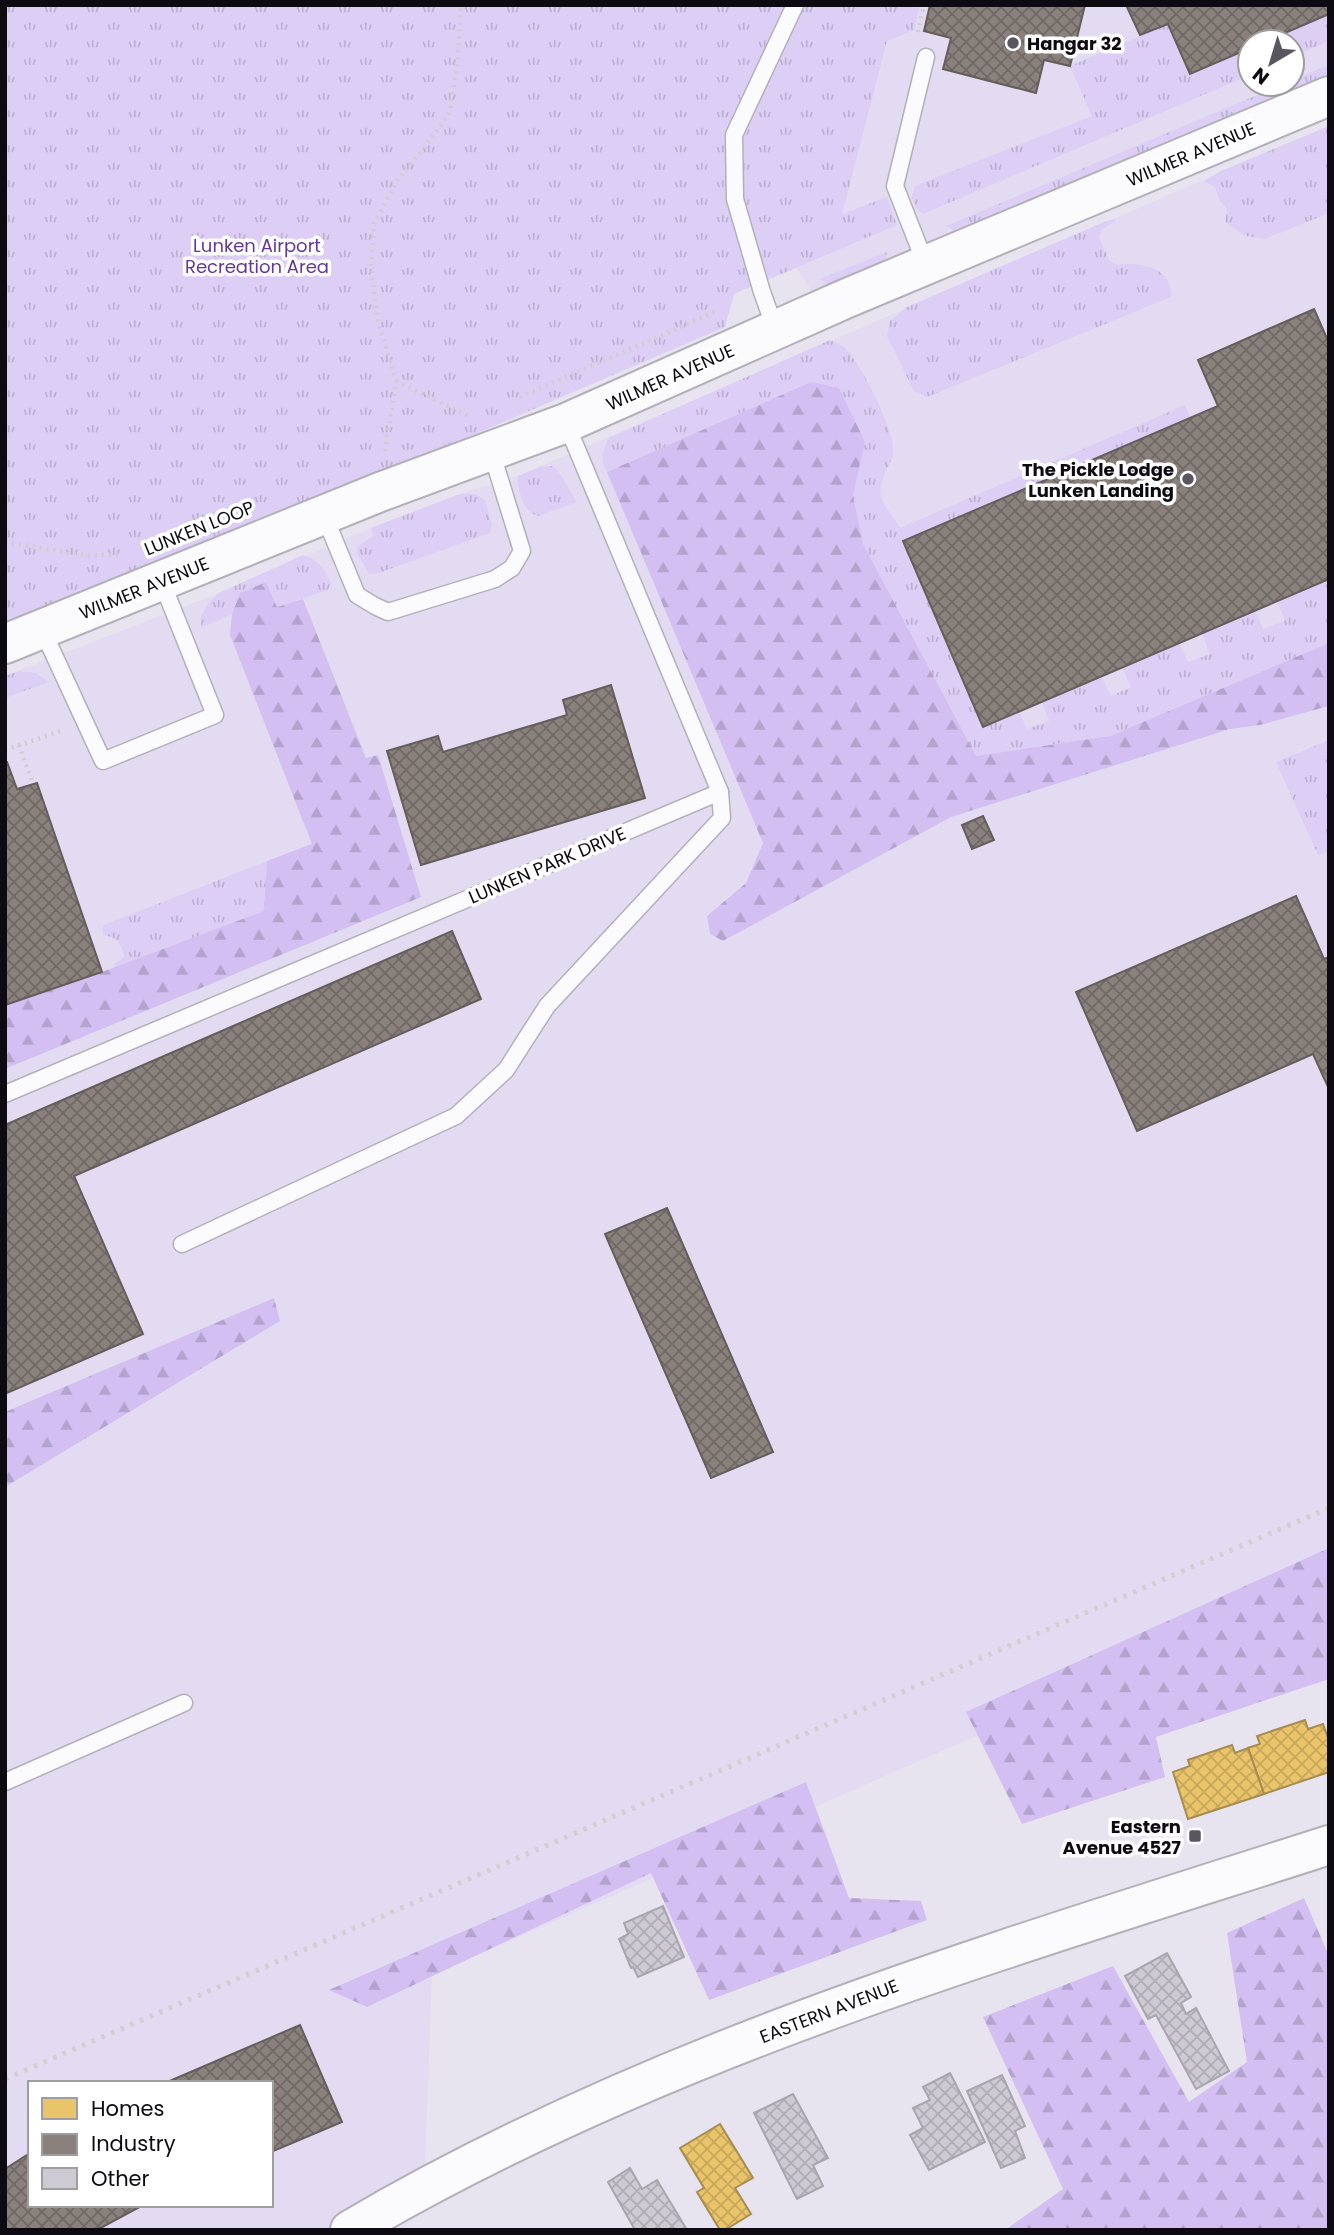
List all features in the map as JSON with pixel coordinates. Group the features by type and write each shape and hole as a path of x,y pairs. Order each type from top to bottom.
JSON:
{"street":[{"name":"WILMER AVENUE","path":"5,644 324,515 566,423 926,265 1329,96"},
{"name":"EASTERN AVENUE","path":"350,2230 424,2186 545,2128 714,2054 885,1988 1329,1844"}],"lane":[{"path":"776,331 735,199 734,135 795,5"},
{"path":"926,57 894,186 926,265"},
{"path":"182,1244 456,1116 506,1070 547,1006 722,818 720,792 566,423"},
{"path":"324,515 357,595 388,612 495,579 512,568 522,551 491,451"},
{"path":"42,629 103,761 215,715 161,580"},
{"name":"LUNKEN PARK DRIVE","path":"5,1094 720,792"},
{"path":"5,1782 184,1703"}],"path":[{"path":"385,452 396,381 377,318 370,266 374,224 396,182 450,111 457,67 461,5"},
{"path":"396,381 471,417"},
{"name":"LUNKEN LOOP","path":"5,542 89,556 126,554"},
{"path":"5,750 85,723"},
{"path":"19,745 33,784"}],"shaded area":[{"path":"861,5 1329,5 1329,74 1306,84 1306,28 1236,28 1236,98 1272,98 813,293 796,268 807,239"},
{"path":"1329,126 1329,1581 432,1975 424,2186 350,2230 5,2230 5,676 217,594 371,528 460,494 518,476"}],"green space":[{"name":"Lunken Airport Recreation Area","path":"5,5 920,5 914,30 887,41 842,214 887,197 897,225 734,294 725,327 186,558 5,628"},
{"path":"1329,14 1329,41 1306,51 1306,28 1296,28"},
{"path":"1168,24 1190,74 1236,54 1236,81 923,214 917,209 912,197 915,186 1092,116 1070,66"},
{"path":"1329,65 1329,74 1306,84 1306,74"},
{"path":"1250,98 1272,98 956,232 946,226"},
{"path":"1329,126 1329,213 1265,239 1245,236 1225,222 1227,209 1219,199 1215,187 1204,181 1221,171"},
{"path":"1115,219 1116,221 1102,229 1099,237 1109,260 1117,265 1145,266 1161,273 1167,279 1171,297 927,397 914,391 887,336 890,321 907,307"},
{"path":"887,252 884,262 830,285 820,279"},
{"path":"830,340 844,347 859,367 889,431 893,454 883,479 881,495 900,528 1185,405 1190,417 903,541 983,726 1019,711 1027,729 1049,721 1042,702 1101,676 1111,696 1131,687 1122,667 1179,643 1188,662 1210,654 1202,633 1255,610 1263,629 1285,621 1277,601 1329,579 1329,643 1110,736 976,756 863,544 853,495 865,442 811,382 607,472 603,463 609,438"},
{"path":"811,382 839,388 865,442 853,495 863,544 976,756 1110,736 1329,643 1329,706 1260,725 1230,729 951,817 723,941 710,934 707,916 746,883 763,843 607,472"},
{"path":"553,466 577,502 538,516 525,506 520,494 518,476 540,467"},
{"path":"460,494 475,494 485,500 492,525 490,533 376,574 369,574 357,553 357,547 373,536 371,528"},
{"path":"303,555 323,569 331,583 328,590 277,607 266,582 240,593 232,614 201,628 201,616 217,594"},
{"path":"266,582 277,607 303,599 366,758 378,755 421,897 5,1069 5,1005 264,911 267,861 312,844 230,635 232,614 240,593"},
{"path":"19,671 36,673 49,682 5,698 5,676"},
{"path":"1329,740 1329,851 1318,855 1276,762"},
{"path":"267,861 265,911 116,968 114,964 124,957 123,952 116,940 104,935 104,925"},
{"path":"274,1298 280,1321 5,1487 5,1412"},
{"path":"1329,1548 1329,1679 1156,1737 1165,1777 1022,1824 966,1712"},
{"path":"806,1782 849,1898 921,1901 927,1920 709,2000 651,1873 367,2007 329,1990"},
{"path":"1304,1898 1329,1956 1329,2230 1005,2230 1063,2189 983,2017 1113,1966 1189,2102 1247,2062 1227,1933"}],"building: Homes":[{"path":"1305,1720 1308,1729 1323,1724 1329,1741 1329,1772 1264,1794 1248,1748 1260,1744 1257,1736"},
{"path":"1232,1745 1235,1753 1248,1748 1264,1794 1188,1819 1173,1772 1190,1766 1188,1760"},
{"path":"720,2124 753,2178 735,2188 751,2214 725,2230 720,2230 697,2192 704,2188 680,2148"}],"building: Industry":[{"name":"Hangar 32","path":"930,5 1085,5 1070,66 1044,60 1036,93 943,69 951,38 924,31"},
{"name":"Hangar 32","path":"1126,5 1329,5 1329,14 1296,28 1236,28 1236,54 1190,74 1168,24 1140,35"},
{"name":"The Pickle Lodge Lunken Landing","path":"1314,309 1329,343 1329,579 983,727 903,541 1218,406 1198,360"},
{"path":"611,685 645,798 421,865 387,751 438,736 443,752 567,715 563,700"},
{"path":"5,762 17,789 37,783 102,972 5,1005"},
{"path":"983,816 994,840 972,849 962,825"},
{"path":"1296,896 1324,959 1329,957 1329,1089 1313,1054 1137,1131 1076,992"},
{"path":"452,931 481,999 74,1176 143,1334 7,1393 5,1125"},
{"path":"667,1208 773,1452 711,1478 605,1234"},
{"path":"300,2025 342,2122 273,2151 273,2081 170,2081"},
{"path":"28,2154 28,2207 139,2207 97,2230 5,2230 5,2169"}],"building: Other":[{"path":"663,1906 684,1957 638,1977 633,1967 631,1968 619,1939 628,1934 624,1923"},
{"path":"1167,1953 1191,1997 1181,2003 1186,2014 1196,2008 1229,2071 1196,2089 1156,2015 1148,2019 1125,1976"},
{"path":"950,2073 985,2142 929,2170 910,2135 923,2128 913,2108 930,2100 923,2087"},
{"path":"1002,2075 1025,2126 1015,2131 1025,2158 1001,2168 967,2091"},
{"path":"793,2094 828,2158 813,2165 823,2186 797,2199 754,2113"},
{"path":"630,2168 642,2189 657,2180 687,2230 635,2230 608,2182"}],"railway":[{"path":"5,2079 1329,1508"}],"place":[{"name":"Hangar 32","path":"1013,43"},
{"name":"The Pickle Lodge Lunken Landing","path":"1188,479"},
{"name":"Eastern Avenue 4527","path":"1195,1836"}]}
